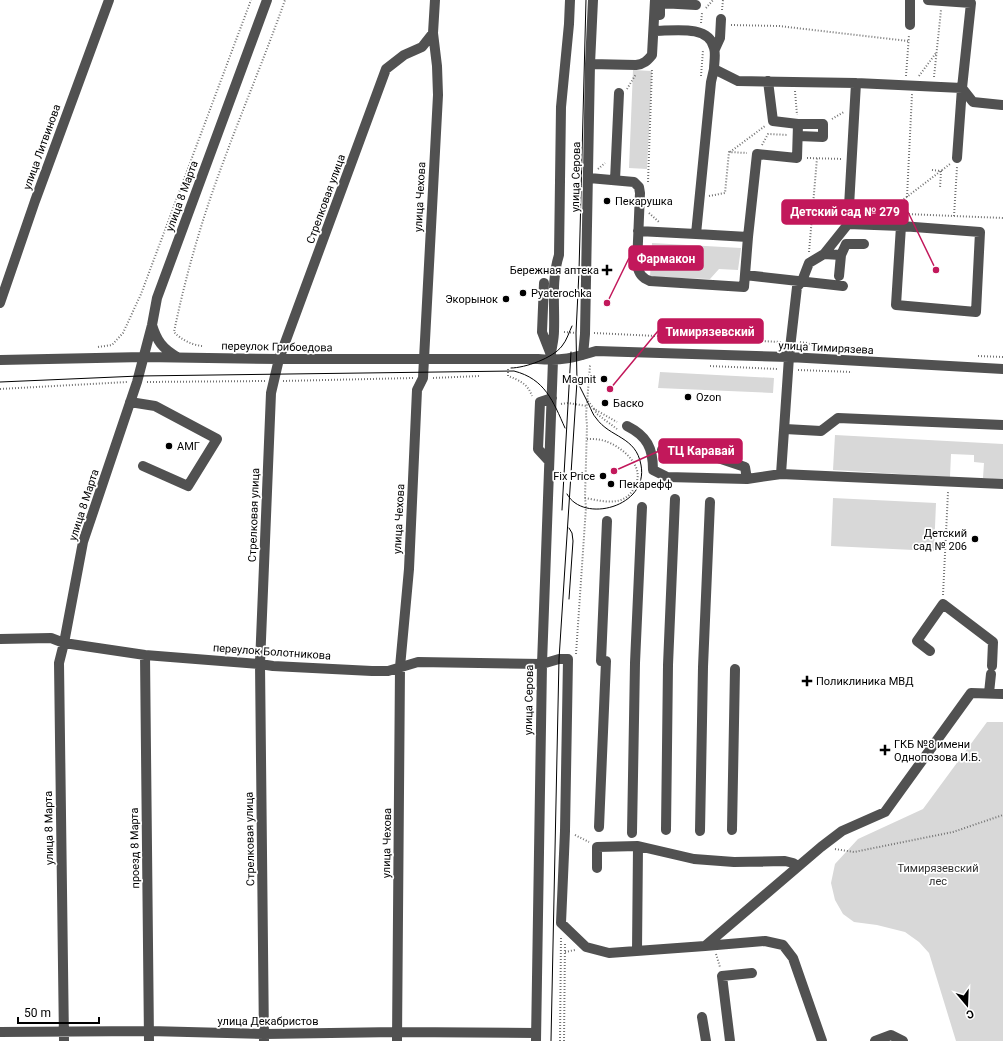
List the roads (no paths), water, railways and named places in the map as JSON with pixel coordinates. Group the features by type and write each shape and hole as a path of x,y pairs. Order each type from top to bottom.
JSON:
{"street":[{"name":"улица Литвинова","path":"0,303 35,201 109,0"},
{"name":"улица 8 Марта","path":"64,1036 59,663 84,542 137,382 149,338 157,298 267,0"},
{"name":"улица Чехова","path":"397,1037 400,667 409,569 417,390 423,378 438,95 437,66 433,34 435,0"},
{"name":"улица Серова","path":"536,1037 542,664 552,398 552,358 554,332 553,310 556,265 559,255 560,107 569,24 570,0"},
{"name":"улица Серова","path":"583,355 585,334 590,64 593,0"},
{"path":"655,0 657,31"},
{"path":"910,0 910,24"},
{"path":"928,0 971,3 962,88 957,158"},
{"path":"590,64 642,64 652,56 657,31 660,3 696,5"},
{"path":"696,234 711,82 714,70 715,49 720,38 721,22"},
{"path":"657,31 694,31 703,33 709,38 715,49"},
{"name":"Стрелковая улица","path":"264,1038 260,664 271,393 279,359 386,69 404,55 422,48 433,34"},
{"path":"714,70 738,81 856,83 962,88 973,102 1002,105"},
{"path":"768,81 773,121 798,124 823,124 823,137 799,136"},
{"path":"781,474 789,357 797,287 802,281 808,263 824,254 848,224 856,83"},
{"path":"615,180 620,93"},
{"path":"589,178 634,182 639,187 642,231 637,265 639,273 644,278 650,280 744,287 757,154 797,158 799,136 798,124"},
{"path":"848,224 901,226 980,232 976,312 896,305 901,226"},
{"path":"642,231 748,237"},
{"path":"839,276 841,255 846,244 864,244"},
{"path":"824,254 841,255"},
{"path":"745,274 843,286"},
{"path":"544,282 542,332 552,358"},
{"path":"152,325 162,346 178,357"},
{"path":"118,357 136,350 149,338"},
{"name":"улица Тимирязева","path":"552,358 571,359 596,352 789,357 1003,369"},
{"name":"переулок Грибоедова","path":"0,360 118,357 424,360 552,358"},
{"path":"130,402 155,406 217,439 188,486 143,466"},
{"path":"785,429 821,430 838,418 1003,426"},
{"path":"625,425 642,435 649,445 653,455 653,470 667,477 746,479 781,474 1003,484"},
{"path":"662,450 691,451 712,456 745,468 746,479"},
{"path":"666,830 668,665 675,499"},
{"path":"700,831 703,667 710,502"},
{"path":"632,833 635,663 642,506"},
{"path":"599,827 607,521"},
{"path":"930,651 917,641 943,604 993,642 989,693"},
{"name":"переулок Болотникова","path":"0,638 51,638 64,642 145,655 273,666 372,671 388,671 418,662 542,664 559,659 568,659 565,831 561,923 586,947 609,953 637,951"},
{"name":"проезд 8 Марта","path":"145,655 149,1036"},
{"path":"732,830 734,669"},
{"path":"709,946 798,866 842,831 885,812 971,693 1003,694"},
{"path":"597,868 597,847 638,846 694,859 734,862 785,861 798,866"},
{"path":"638,846 637,951 765,941 783,945 793,958 822,1041"},
{"path":"730,1041 722,976 752,974"},
{"path":"702,1016 706,1041"},
{"name":"улица Декабристов","path":"0,1032 64,1036 264,1038 536,1037"},
{"path":"875,1041 891,1035 903,1041"}],"tram line":[{"path":"551,1041 559,659 577,381 576,333 586,0"},
{"path":"511,368 517,368 538,362 558,350 567,339 572,326"},
{"path":"562,510 571,352"},
{"path":"0,382 139,376 514,371 533,379 541,385 552,400 565,428"},
{"path":"567,494 575,503 586,508 600,509 625,501 635,491 641,480 641,465 634,448 622,438 608,430 595,417 577,381"},
{"path":"569,528 572,533 573,541 569,599"}],"place":[{"name":"Пекарушка","path":"607,201"},
{"name":"Бережная аптека","path":"607,270"},
{"name":"Детский сад № 279","path":"936,270"},
{"name":"Pyaterochka","path":"523,293"},
{"name":"Экорынок","path":"506,299"},
{"name":"Фармакон","path":"607,303"},
{"name":"Magnit","path":"604,379"},
{"name":"Тимирязевский","path":"610,389"},
{"name":"Ozon","path":"688,397"},
{"name":"Баско","path":"605,403"},
{"name":"АМГ","path":"169,446"},
{"name":"ТЦ Каравай","path":"614,471"},
{"name":"Fix Price","path":"603,476"},
{"name":"Пекарефф","path":"611,484"},
{"name":"Детский сад № 206","path":"975,539"},
{"name":"Поликлиника МВД","path":"807,681"},
{"name":"ГКБ №8 имени Однопозова И.Б.","path":"885,750"}],"park label":[{"name":"Тимирязевский лес","path":"938,874"}]}
